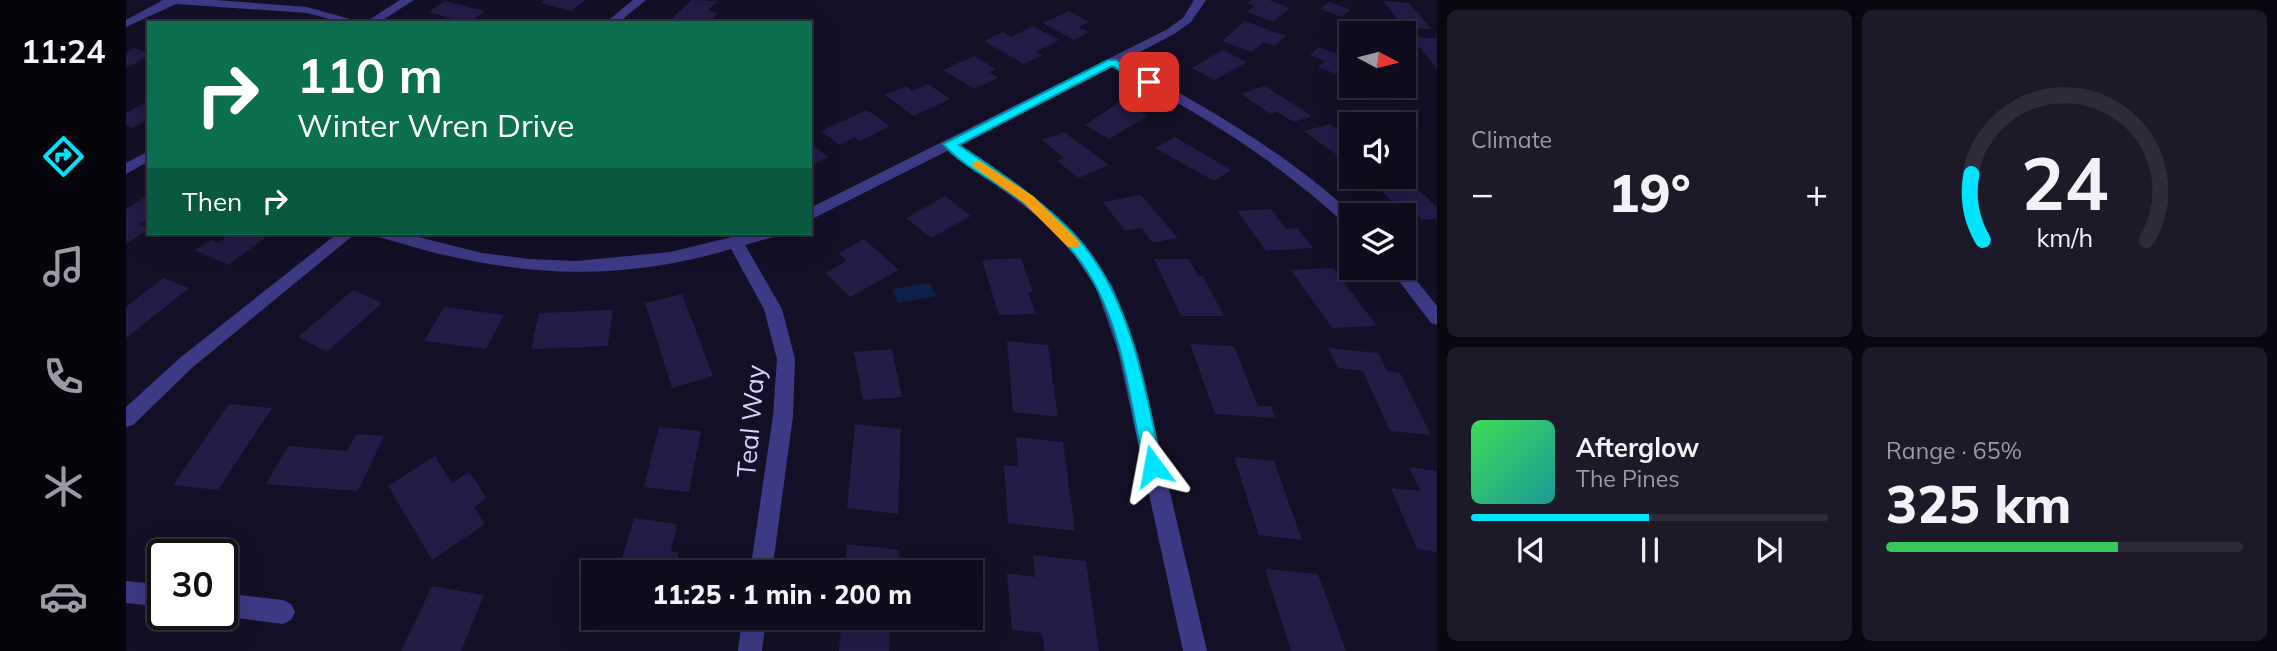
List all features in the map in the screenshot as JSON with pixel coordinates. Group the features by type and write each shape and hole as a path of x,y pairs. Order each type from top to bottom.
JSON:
{"street":[{"path":"169,0 307,10 351,21"},
{"path":"126,24 175,0"},
{"path":"373,21 408,0"},
{"path":"614,21 640,0"},
{"path":"812,214 1170,32 1187,20 1200,0"},
{"path":"1112,62 1208,113 1271,154 1339,209"},
{"path":"950,144 1028,200 1063,231 1093,268 1115,312 1129,360 1195,651"},
{"path":"126,169 147,156"},
{"path":"126,419 187,362 346,235"},
{"path":"391,235 466,258 568,268 663,261 760,235"},
{"name":"Teal Way","path":"736,243 773,309 786,359 783,416 763,560"},
{"path":"1406,280 1437,318"},
{"path":"126,592 147,594"},
{"path":"238,606 283,612"},
{"path":"750,651 753,630"}],"water":[{"path":"930,283 936,296 898,303 892,289"}],"building":[{"path":"544,0 586,0 571,11 541,3"},
{"path":"692,0 718,1 708,10 718,13 710,21 669,21"},
{"path":"1252,0 1269,0 1290,8 1273,22 1247,12 1254,6 1247,3"},
{"path":"445,1 485,11 471,21 428,12"},
{"path":"1383,1 1409,3 1432,29 1416,28 1416,21 1399,21"},
{"path":"1329,2 1351,10 1342,17 1320,9"},
{"path":"1069,11 1089,22 1078,27 1089,32 1074,40 1043,23"},
{"path":"1245,21 1286,36 1275,46 1264,42 1252,52 1222,41"},
{"path":"1033,26 1059,40 1036,52 1043,55 1024,64 984,41 1003,32 1011,37"},
{"path":"1416,37 1437,38 1437,69 1416,43"},
{"path":"1318,47 1339,55 1339,71 1336,74 1318,67 1325,61 1310,55"},
{"path":"134,48 147,52 147,57 126,68 126,53"},
{"path":"1223,50 1247,62 1215,80 1191,68"},
{"path":"974,56 996,69 989,72 998,78 974,89 943,70"},
{"path":"928,84 950,99 914,116 885,95 906,86 913,91"},
{"path":"1265,86 1312,116 1294,122 1277,112 1271,114 1241,94"},
{"path":"1121,101 1147,116 1109,139 1085,125"},
{"path":"147,102 147,120 132,128 126,126 126,113"},
{"path":"867,110 890,126 860,141 855,137 839,145 821,131"},
{"path":"1330,124 1339,130 1339,156 1304,131"},
{"path":"1064,132 1109,165 1079,178 1057,161 1064,158 1042,140"},
{"path":"1175,137 1231,170 1214,181 1155,148"},
{"path":"812,145 828,157 812,165"},
{"path":"1416,188 1437,207 1437,218 1422,220 1416,214 1416,203 1394,203 1379,189"},
{"path":"1141,195 1178,238 1153,243 1141,228 1125,231 1103,202"},
{"path":"147,196 147,219 140,224 147,230 126,244 126,209"},
{"path":"945,196 971,216 931,238 906,218"},
{"path":"1271,209 1286,229 1297,228 1313,248 1266,251 1237,211"},
{"path":"229,235 268,235 228,265 195,250 211,240 218,243"},
{"path":"864,239 899,270 850,297 825,273 847,261 839,253"},
{"path":"1021,258 1033,292 1028,292 1036,314 999,315 982,260"},
{"path":"1154,259 1189,259 1198,276 1203,276 1224,316 1181,316"},
{"path":"1333,268 1339,280 1342,280 1377,326 1332,328 1291,270"},
{"path":"163,278 189,288 126,338 126,307"},
{"path":"353,290 382,303 327,352 298,337"},
{"path":"682,294 713,376 672,388 645,303"},
{"path":"444,307 504,315 486,349 424,341"},
{"path":"613,310 608,346 531,349 539,313"},
{"path":"1007,341 1048,345 1058,417 1013,412"},
{"path":"1190,344 1234,346 1258,406 1271,406 1275,418 1215,414"},
{"path":"1328,348 1378,353 1387,371 1400,373 1431,435 1390,431 1363,371 1338,368"},
{"path":"892,349 902,397 863,400 854,352"},
{"path":"229,404 272,408 218,490 173,485"},
{"path":"855,424 901,429 898,514 847,508"},
{"path":"659,427 701,431 689,492 644,487"},
{"path":"356,434 384,436 358,491 266,484 288,446 347,451"},
{"path":"1016,437 1063,442 1075,531 1008,523 1004,465 1018,467"},
{"path":"435,456 452,483 469,472 487,498 474,507 485,524 432,560 388,486"},
{"path":"1234,457 1274,461 1302,540 1259,535"},
{"path":"1409,467 1437,471 1437,552 1417,549 1391,488 1420,491"},
{"path":"634,518 677,524 671,551 679,553 677,560 622,560"},
{"path":"847,544 899,550 899,560 846,560"},
{"path":"1033,555 1086,561 1099,651 1044,651 1042,633 1012,630 1007,573 1035,577"},
{"path":"1265,569 1318,574 1346,651 1291,651"},
{"path":"432,586 484,595 461,651 401,651"},
{"path":"841,630 890,630 889,651 839,651"}],"slow traffic":[{"path":"978,164 1028,200 1063,231 1073,244"}],"route":[{"path":"1149,82 1112,62 950,144 1028,200 1063,231 1093,268 1115,312 1153,466"}]}
